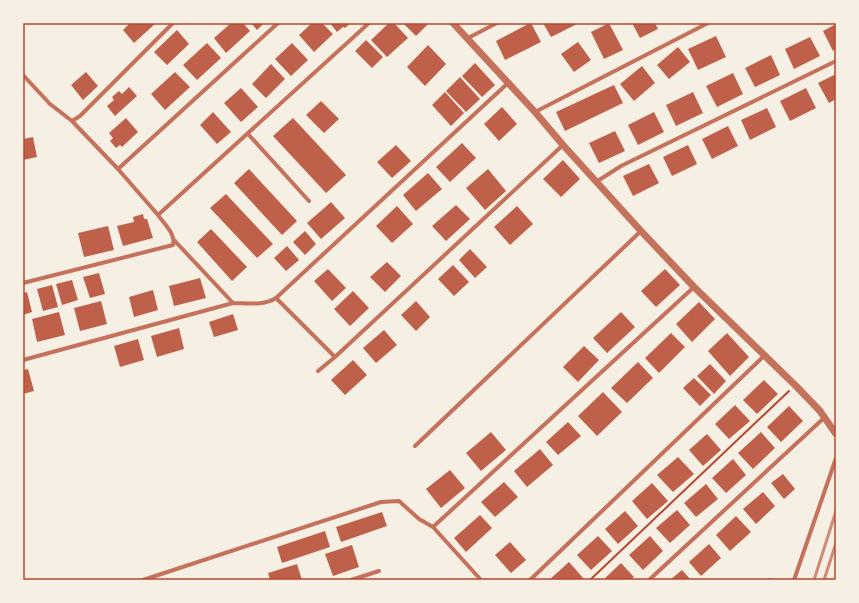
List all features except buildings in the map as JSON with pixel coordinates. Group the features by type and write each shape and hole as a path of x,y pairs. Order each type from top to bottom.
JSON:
{"street":[{"path":"72,121 80,116 173,23"},
{"path":"118,169 278,23"},
{"path":"158,215 369,23"},
{"path":"453,23 509,83 641,231 694,287 796,386 825,417 836,434"},
{"path":"468,38 497,23"},
{"path":"535,112 708,23"},
{"path":"596,182 621,166 836,61"},
{"path":"23,74 50,104 72,121 118,169 158,215 174,240 233,303"},
{"path":"23,360 233,303 271,302 509,83"},
{"path":"248,134 309,201"},
{"path":"318,372 563,145"},
{"path":"415,446 641,231"},
{"path":"23,283 149,252 173,245 174,240"},
{"path":"434,527 694,287"},
{"path":"276,298 334,357"},
{"path":"530,580 764,356"},
{"path":"650,580 825,417"},
{"path":"794,580 836,458"},
{"path":"143,580 381,502 398,501 419,519 434,527 481,580"},
{"path":"350,580 379,570"}],"path":[{"path":"590,580 796,386"}],"railway":[{"path":"814,580 836,511"},
{"path":"824,580 836,543"}]}
